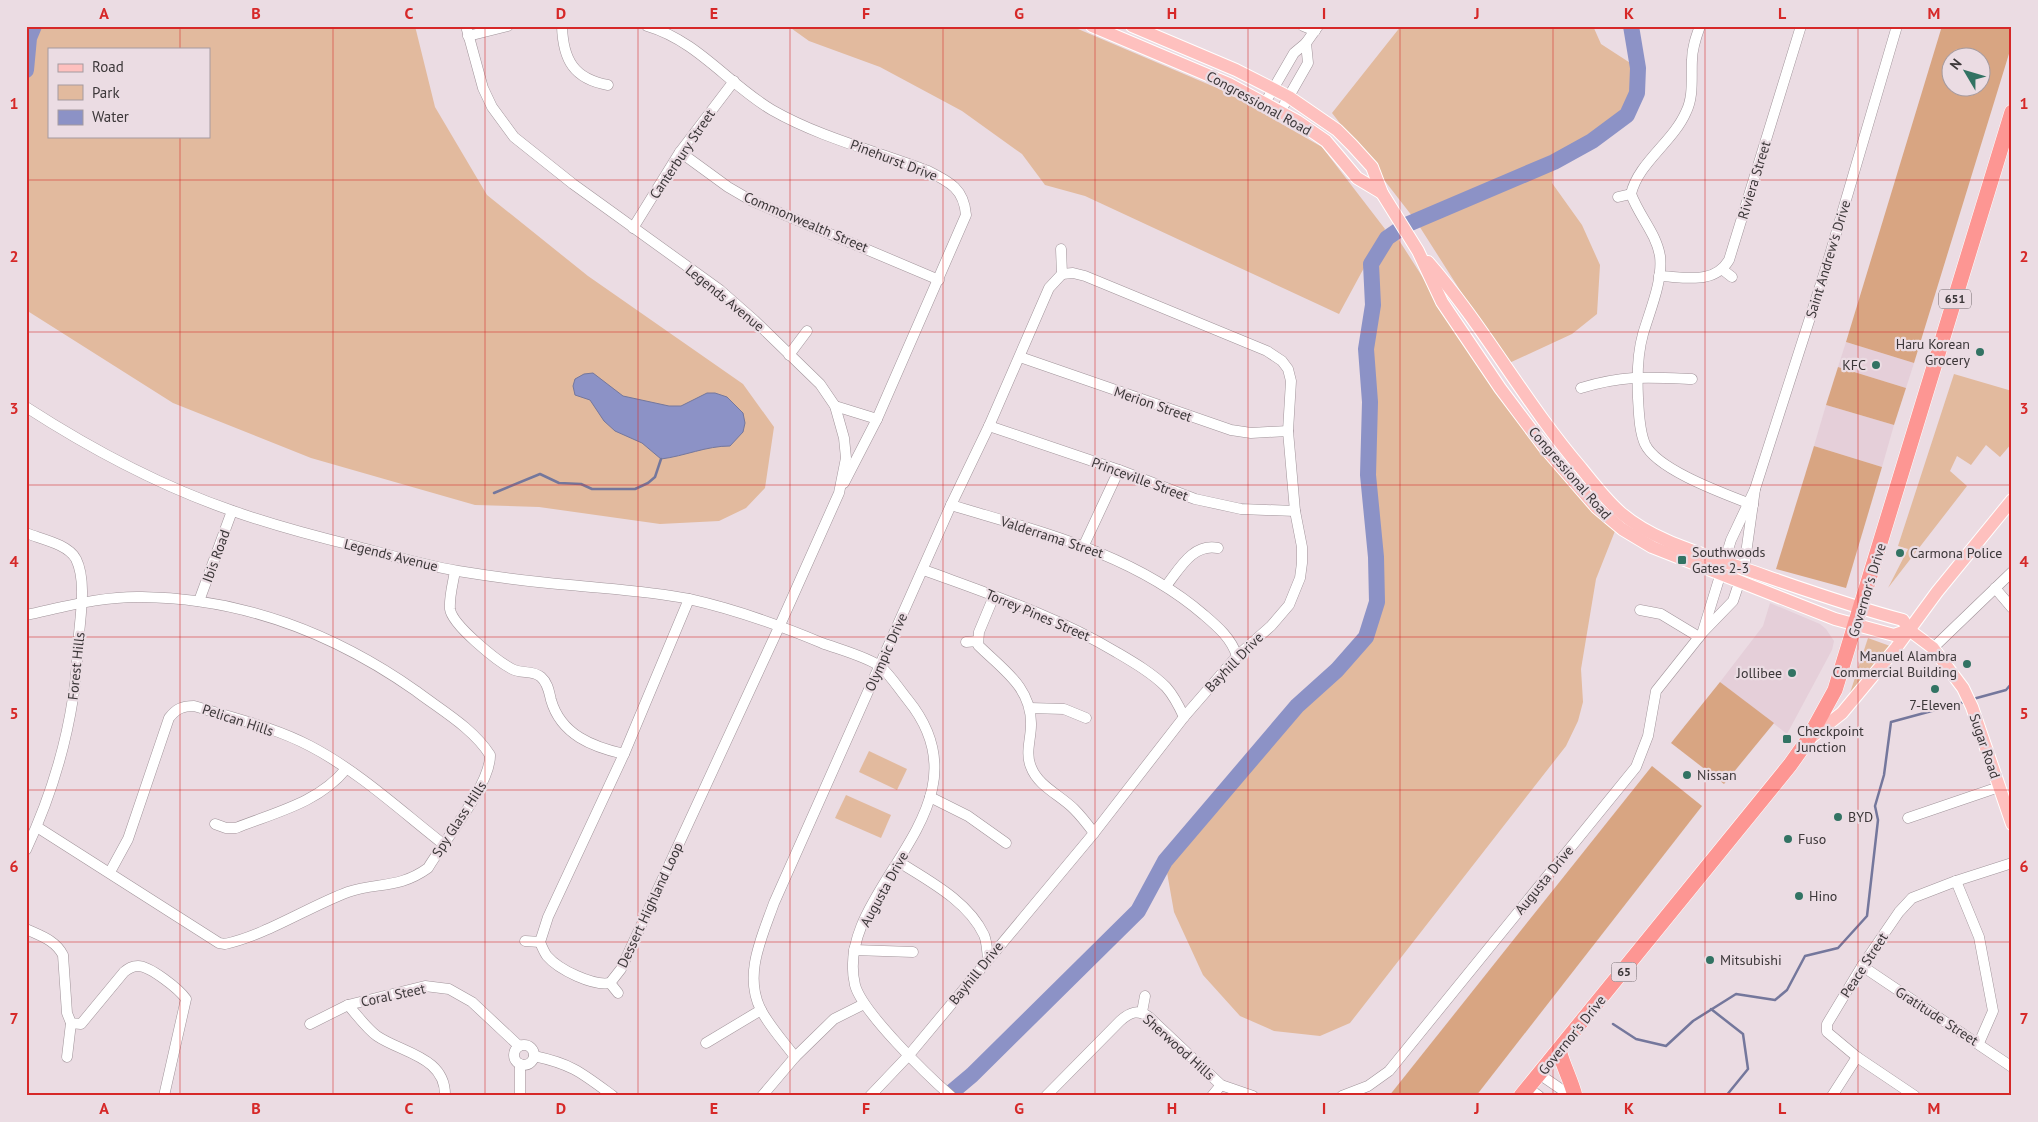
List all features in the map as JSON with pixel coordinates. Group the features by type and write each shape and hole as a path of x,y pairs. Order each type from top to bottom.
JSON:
{"highway":[{"name":"Governor's Drive","path":"1529,1093 1539,1074 1748,818 1807,741 1834,690 1861,610 2012,112"},
{"path":"1559,1050 1575,1096"}],"main road":[{"name":"Congressional Road","path":"1092,26 1229,84 1265,103 1326,141 1357,178 1382,193"},
{"name":"Congressional Road","path":"1132,26 1236,70 1288,96 1337,130 1372,167 1382,193 1394,215 1417,249 1456,294 1555,438 1606,498 1630,519 1653,533 1725,562 1861,610"},
{"name":"Congressional Road","path":"1417,249 1442,302 1500,388 1545,448 1597,508 1622,529 1652,547 1739,582 1856,625"},
{"name":"65","path":"1807,741 1842,713 2012,500"},
{"name":"Sugar Road","path":"1861,610 1903,620 1909,630 1933,648 1963,688 1972,707 2012,824"},
{"path":"1856,625 1894,635 1909,630"}],"street":[{"path":"467,31 508,26"},
{"path":"562,26 562,40 566,53 579,73 585,79 608,85"},
{"name":"Pinehurst Drive","path":"647,26 672,35 688,44 769,108 791,121 928,171 942,178 962,194 966,215 878,419 839,492"},
{"path":"1265,103 1294,53 1306,43 1316,29 1303,26"},
{"path":"1631,194 1639,175 1680,125 1687,111 1693,77 1693,48 1700,26"},
{"name":"Riviera Street","path":"1723,270 1732,249 1801,26"},
{"name":"Saint Andrew's Drive","path":"1721,575 1731,540 1750,504 1826,268 1897,26"},
{"name":"Legends Avenue","path":"467,31 483,88 502,123 528,149 633,228 720,290 820,384 836,406 846,458 839,492 780,625"},
{"path":"1280,112 1308,63 1306,43"},
{"name":"Canterbury Street","path":"633,228 680,152 734,81"},
{"name":"Commonwealth Street","path":"680,152 728,187 752,200 939,280"},
{"path":"1618,197 1631,194"},
{"path":"1631,194 1654,238 1660,257 1659,276 1642,338 1637,376 1641,427 1645,444 1653,455 1670,468 1750,504"},
{"path":"1061,249 1062,274"},
{"path":"1659,276 1705,278 1723,270 1732,278"},
{"name":"Bayhill Drive","path":"870,1096 909,1055 1094,833 1184,717 1237,656 1280,616 1296,591 1302,563 1302,547 1295,511 1288,431 1290,381 1288,369 1276,356 1085,276 1073,273 1062,274"},
{"name":"Olympic Drive","path":"795,1057 761,1010 753,984 757,951 774,903 924,570 951,505 990,426 1049,288 1062,274"},
{"path":"789,355 807,331"},
{"name":"Merion Street","path":"1020,357 1231,430 1251,433 1288,431"},
{"path":"1581,388 1613,379 1637,376 1692,379"},
{"name":"Legends Avenue","path":"26,406 103,453 160,481 232,511 309,534 455,571 689,599 780,625 880,666"},
{"path":"836,406 878,419"},
{"name":"Princeville Street","path":"990,426 1119,470 1169,490 1220,506 1241,509 1295,511"},
{"path":"1084,545 1119,470"},
{"name":"Saint Andrew's Drive","path":"1739,582 1744,568 1750,504"},
{"name":"Valderrama Street","path":"951,505 1084,545 1166,586 1226,635 1233,645 1237,656"},
{"name":"Ibis Road","path":"200,601 232,511"},
{"name":"Forest Hills","path":"26,533 63,547 75,557 80,568 82,602 74,697 67,731 37,827"},
{"path":"1166,586 1188,559 1199,549 1207,546 1218,548"},
{"name":"Torrey Pines Street","path":"924,570 1070,626 1125,657 1166,687 1184,717"},
{"path":"455,571 450,609 452,616 461,628 514,670 535,673 542,678 549,688 557,714 567,727 581,739 598,748 624,754"},
{"path":"1933,648 2012,572"},
{"name":"Augusta Drive","path":"1701,635 1721,575"},
{"name":"Augusta Drive","path":"1342,1096 1368,1086 1389,1071 1636,767 1643,750 1656,691 1701,635 1733,601 1739,582"},
{"path":"1995,588 2012,608"},
{"path":"994,596 984,617 977,641 978,645 1005,668 1020,686 1030,708 1031,728 1028,754 1034,774 1043,784 1074,809 1094,833"},
{"name":"Spy Glass Hills","path":"26,615 82,602 142,597 200,601 240,608 294,625 344,647 399,679 460,723 486,748 490,755 487,774 428,868 414,877 393,884 350,891 225,944 219,943 37,827"},
{"path":"525,941 540,942 548,917 624,754 689,599"},
{"path":"1640,610 1661,614 1701,635"},
{"name":"Dessert Highland Loop","path":"540,942 546,955 555,963 590,982 601,985 610,983 621,969 780,625"},
{"path":"966,642 977,641"},
{"name":"Augusta Drive","path":"880,666 923,722 930,740 933,759 930,798 914,835 871,907 854,950 854,982 864,1004 928,1076 951,1096"},
{"name":"Pelican Hills","path":"110,872 128,839 170,718 180,708 194,706 291,737 328,756 442,843"},
{"path":"1030,708 1064,709 1086,718"},
{"path":"215,824 226,828 236,828 311,799 330,787 346,769"},
{"path":"1908,818 1999,787"},
{"path":"930,798 968,816 1006,843"},
{"path":"26,850 37,827"},
{"path":"899,862 944,890 975,920 984,936 988,958"},
{"name":"Peace Street","path":"1915,1096 1856,1056 1827,1032 1826,1028 1862,966 1899,912 1912,898 1956,881 2012,863"},
{"path":"1956,881 1979,937 1993,1011 1979,1043"},
{"path":"26,929 50,940 63,955 67,1013 71,1023 67,1057"},
{"path":"854,950 913,952"},
{"path":"71,1023 80,1024 124,972 131,967 140,965 179,988 186,999 164,1096"},
{"name":"Gratitude Street","path":"1862,966 2012,1067"},
{"path":"610,983 618,993"},
{"name":"Coral Steet","path":"310,1024 348,1005 425,986 449,989 472,1002 519,1046"},
{"path":"1142,1012 1145,996"},
{"path":"762,1096 795,1057 834,1019 864,1004"},
{"path":"348,1005 377,1036 433,1065 445,1086 445,1096"},
{"path":"706,1043 761,1010"},
{"name":"Sherwood Hills","path":"1046,1096 1128,1014 1142,1012 1221,1084 1253,1096"},
{"path":"520,1096 520,1064 514,1058 516,1049 523,1044 531,1048 534,1056"},
{"path":"520,1064 529,1063 534,1056"},
{"path":"534,1056 560,1061 574,1067 613,1096"},
{"path":"1832,1096 1856,1056"},
{"path":"1539,1074 1571,1096"},
{"path":"1212,1096 1221,1084"}],"shaded area":[{"path":"1942,26 2012,26 2012,44 1914,363 1846,342"},
{"name":"KFC","path":"1846,342 1914,363 1906,388 1838,367"},
{"path":"1838,367 1906,388 1894,425 1826,405"},
{"path":"1826,405 1894,425 1882,467 1814,446"},
{"path":"1814,446 1882,467 1846,588 1776,569"},
{"name":"Jollibee","path":"1770,603 1820,624 1834,641 1832,650 1787,734 1720,682 1763,626"},
{"path":"1720,682 1774,723 1724,784 1671,743"},
{"path":"1652,766 1702,806 1476,1096 1389,1096"}],"green space":[{"path":"26,26 415,26 435,107 487,195 588,276 743,384 774,427 765,488 746,508 719,521 660,524 539,507 475,505 311,458 173,403 26,310"},
{"path":"788,26 1071,26 1224,91 1322,147 1385,229 1339,314 1085,196 1045,185 1022,154 962,111 880,67 809,41"},
{"path":"1401,26 1593,26 1601,44 1638,68 1636,95 1622,117 1613,126 1590,142 1554,162 1552,183 1582,225 1600,265 1597,314 1572,334 1507,364 1416,221 1332,113"},
{"path":"1395,234 1493,387 1524,429 1615,531 1596,579 1581,669 1583,702 1578,721 1566,746 1350,1023 1320,1036 1274,1031 1240,1016 1203,975 1174,912 1165,861 1297,706 1337,670 1366,637 1377,602 1376,557 1368,475 1370,403 1366,349 1373,305 1371,264 1384,237"},
{"path":"1954,374 2012,391 2012,443 2000,457 1986,445 1971,465 1957,456 1950,471 1967,486 1888,588 1908,549 1898,546"},
{"path":"1868,638 1890,646 1849,696"},
{"path":"869,751 907,769 897,790 859,772"},
{"path":"846,795 891,815 881,838 835,818"}],"water":[{"path":"593,373 623,396 669,406 681,406 707,393 715,393 727,397 743,413 745,423 743,432 730,446 721,446 661,459 642,443 615,431 604,421 590,400 575,395 573,386 575,379 584,374"}],"waterway":[{"path":"26,70 29,38 34,26"},
{"path":"947,1096 972,1075 1138,911 1165,861 1297,706 1337,670 1366,637 1377,602 1376,557 1368,475 1370,402 1366,349 1373,305 1371,264 1387,238 1406,225 1554,162 1592,141 1627,115 1637,93 1638,68 1631,26"},
{"path":"494,493 540,474 559,483 581,484 592,489 635,489 648,483 655,477 661,459"},
{"path":"1973,699 2006,690 2012,683"},
{"path":"1613,1024 1636,1039 1666,1046 1693,1021 1736,994 1775,1000 1787,990 1805,956 1838,948 1867,916 1878,820 1875,806 1884,775 1891,722 1965,702"},
{"path":"1711,1009 1743,1034 1748,1069 1726,1096"}],"place":[{"name":"Haru Korean Grocery","path":"1980,352"},
{"name":"KFC","path":"1876,365"},
{"name":"Carmona Police","path":"1900,553"},
{"name":"Southwoods Gates 2-3","path":"1682,560"},
{"name":"Manuel Alambra Commercial Building","path":"1967,664"},
{"name":"Jollibee","path":"1792,673"},
{"name":"7-Eleven","path":"1935,689"},
{"name":"Checkpoint Junction","path":"1787,739"},
{"name":"Nissan","path":"1687,775"},
{"name":"BYD","path":"1838,817"},
{"name":"Fuso","path":"1788,839"},
{"name":"Hino","path":"1799,896"},
{"name":"Mitsubishi","path":"1710,960"}]}
